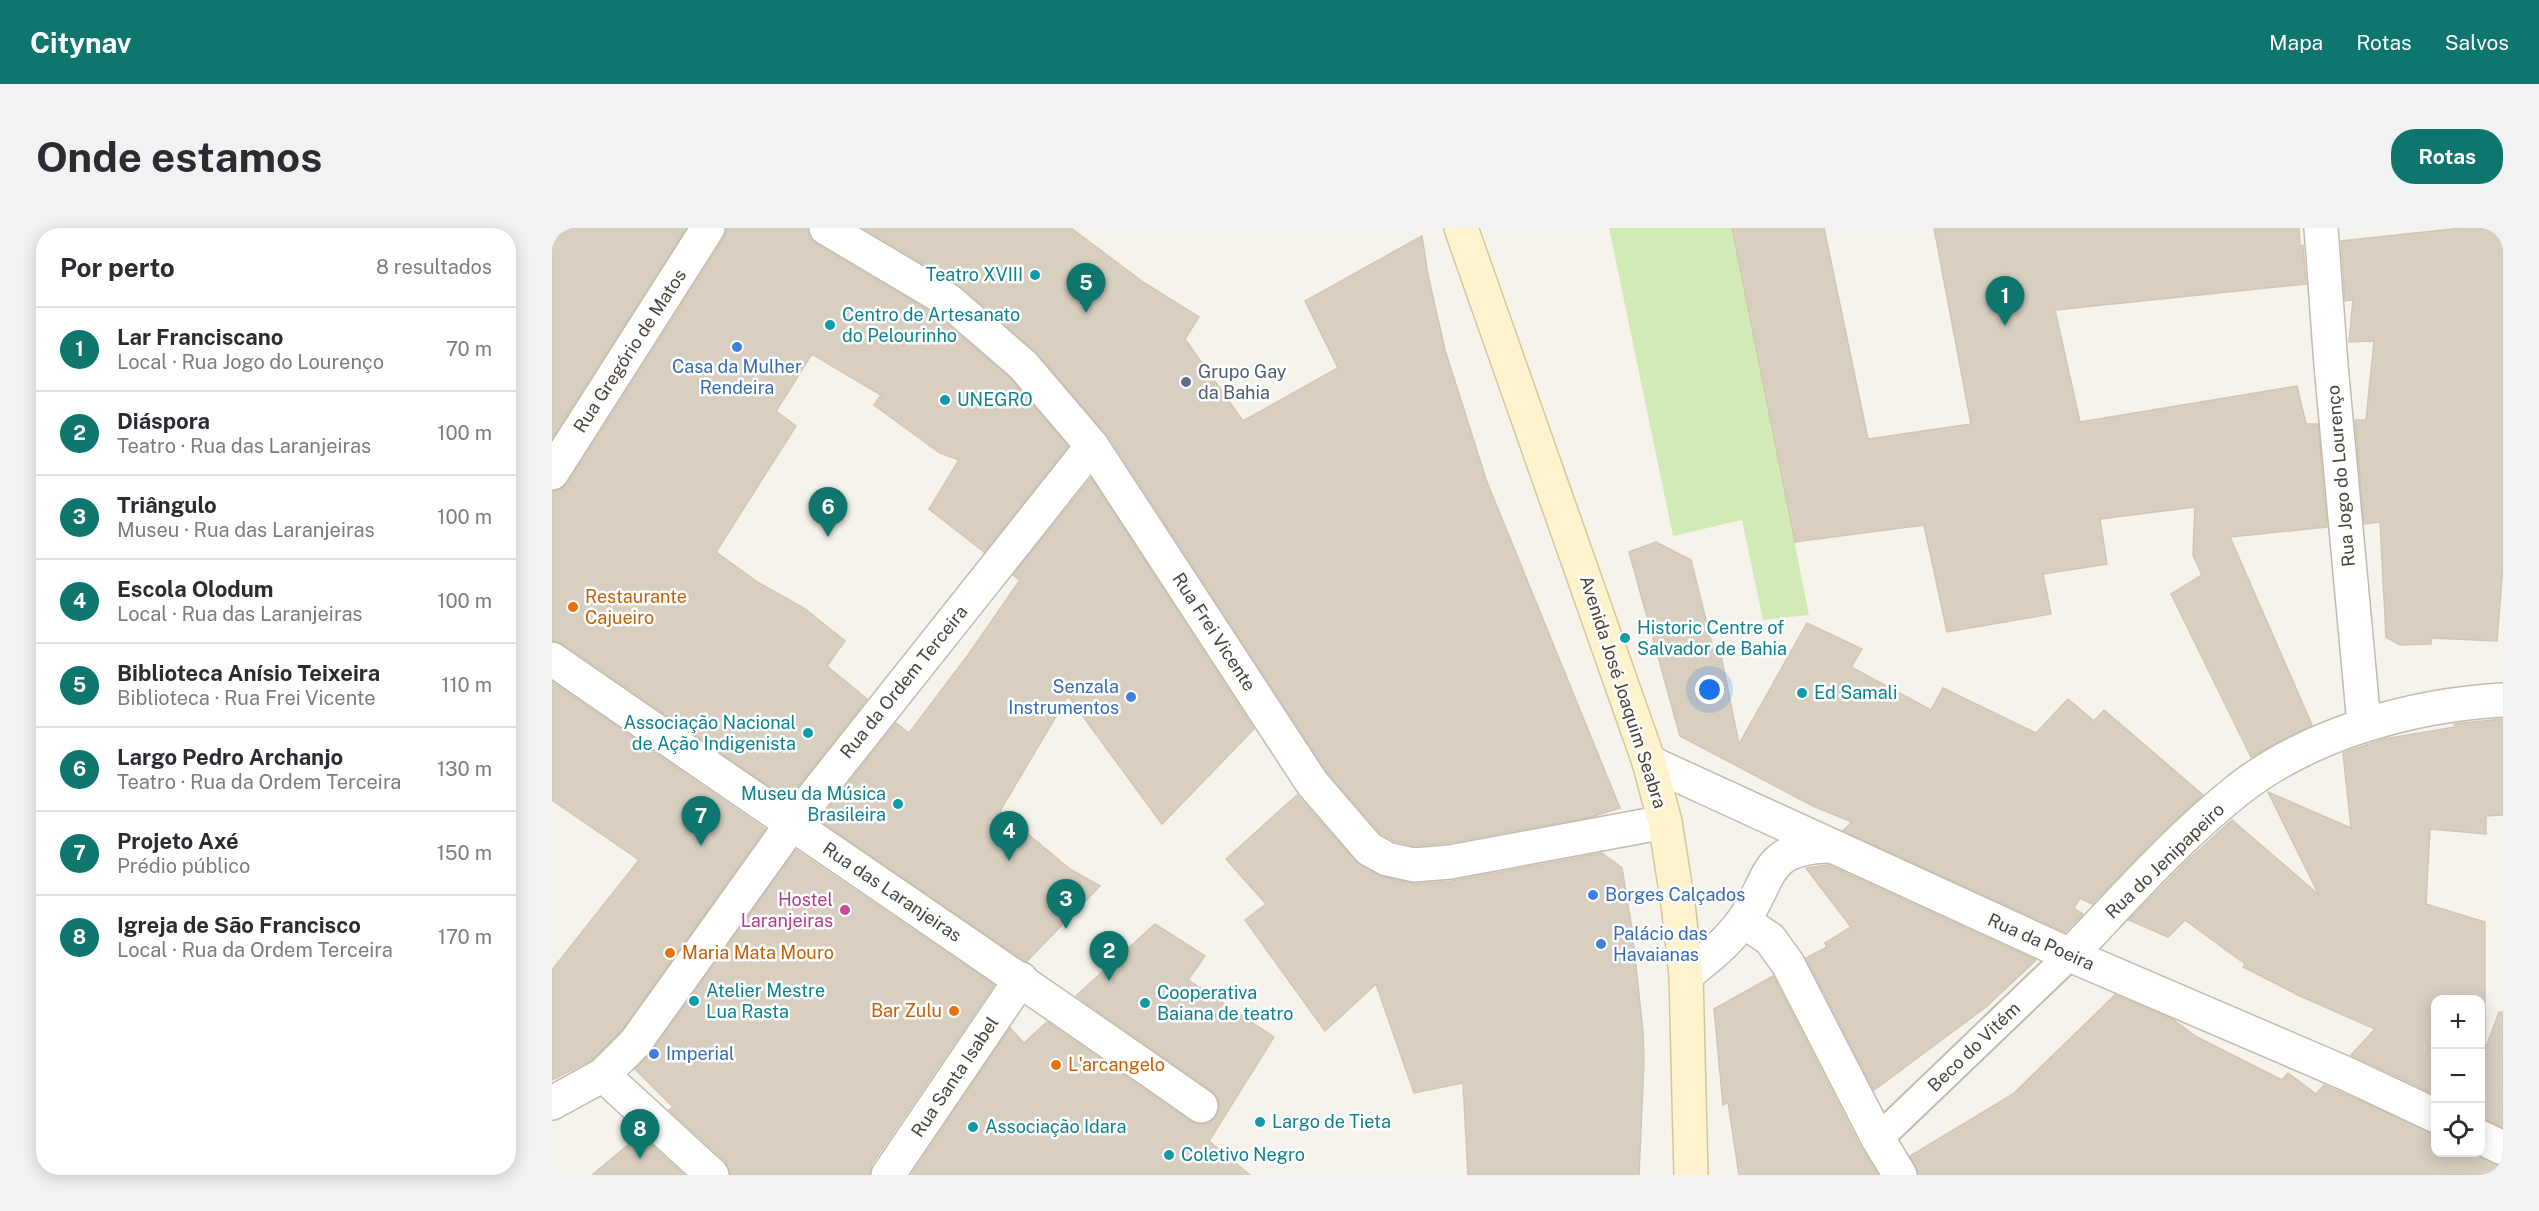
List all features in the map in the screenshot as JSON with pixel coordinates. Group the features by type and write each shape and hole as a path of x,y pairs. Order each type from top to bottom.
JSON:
{"main road":[{"name":"Avenida José Joaquim Seabra","path":"1461,228 1563,512 1649,762 1665,822 1686,975 1691,1175"}],"street":[{"name":"Rua Gregório de Matos","path":"552,473 708,228"},
{"name":"Rua Frei Vicente","path":"826,228 949,301 1023,365 1092,446 1312,783 1369,849 1387,859 1414,865 1450,862 1665,822"},
{"name":"Rua Jogo do Lourenço","path":"2321,228 2364,724"},
{"name":"Rua da Ordem Terceira","path":"552,1103 603,1075 635,1043 791,825 1092,446"},
{"name":"Rua das Laranjeiras","path":"552,659 791,825 1021,979 1202,1106"},
{"name":"Rua do Jenipapeiro","path":"2070,955 2190,830 2241,788 2292,756 2364,724 2423,710 2503,700"},
{"name":"Rua da Poeira","path":"1649,762 2070,955 2347,1074 2431,1114"},
{"path":"1686,975 1715,953 1743,921 1772,868 1786,854 1804,847 1829,846"},
{"path":"1743,921 1770,939 1788,964 1878,1139 1900,1175"},
{"name":"Rua Santa Isabel","path":"888,1175 1021,979"},
{"path":"603,1075 712,1175"},
{"path":"2485,1139 2503,1148"}],"lane":[{"name":"Beco do Vitém","path":"1878,1139 2070,955"}],"green space":[{"path":"1609,228 1732,228 1809,615 1763,620 1742,520 1673,536"}],"building":[{"path":"552,228 686,228 552,438"},
{"path":"727,228 807,228 809,237 816,244 938,316 1010,378 1068,446 984,552 929,509 959,460 940,453 874,405 881,395 812,354 776,411 796,426 716,552 759,583 804,608 845,641 827,666 867,699 788,799 563,644 552,641 552,492 568,483 724,238"},
{"path":"863,228 1071,228 1143,282 1199,317 1185,339 1243,421 1338,368 1305,301 1422,236 1428,275 1445,350 1487,482 1620,808 1591,817 1448,843 1415,846 1394,841 1381,834 1327,772 1108,436 1037,353 959,285"},
{"path":"1732,228 1824,228 1868,439 1971,424 1934,228 2299,228 2300,246 2303,245 2306,284 2055,310 2080,422 2297,386 2306,424 2318,424 2327,527 2230,537 2312,725 2251,757 2171,594 2202,575 2193,555 2195,507 2100,519 2107,564 2043,574 2051,614 1947,632 1924,525 1795,542"},
{"path":"2462,228 2503,228 2503,567 2497,641 2431,638 2431,644 2400,645 2386,637 2380,522 2364,524 2355,420 2366,420 2374,341 2349,342 2353,300 2345,301 2341,241"},
{"path":"1091,478 1254,729 1162,824 1068,696 1000,811 1070,869 1100,886 1026,962 819,820 896,723 909,733 968,655 1020,580 1013,575"},
{"path":"1656,542 1691,560 1715,656 1721,655 1739,744 1807,623 1862,649 1851,667 1931,710 1943,688 2036,733 2068,699 2094,721 2104,710 2203,795 2159,835 2092,904 2080,898 2074,908 2083,914 2065,932 1843,831 1852,822 1813,806 1680,736 1629,552"},
{"path":"552,682 765,829 621,1031 592,1060 552,1080 552,970 639,860 552,800"},
{"path":"2503,719 2503,815 2486,816 2486,834 2430,829 2426,904 2485,922 2485,995 2431,995 2431,1093 2351,1055 2375,1029 2300,996 2243,967 2245,964 2185,920 2168,937 2129,920 2186,862 2232,820 2319,895 2268,792 2351,828 2343,753 2384,739 2455,727 2454,724"},
{"path":"1297,795 1355,861 1383,877 1415,884 1452,881 1602,853 1622,868 1632,929 1643,1032 1639,1175 1468,1175 1463,1083 1414,1093 1376,984 1325,1031 1245,920 1266,904 1226,859"},
{"path":"796,850 994,985 872,1164 869,1175 730,1175 725,1161 669,1110 673,1107 635,1069 650,1054"},
{"path":"1828,865 2036,960 1986,1007 1874,1090 1806,958 1827,947 1825,943 1851,927 1806,868"},
{"path":"1155,924 1205,956 1188,980 1274,1037 1209,1141 1250,1175 911,1175 1010,1028 1024,1043 1047,1022 1190,1121 1200,1125 1209,1123 1216,1117 1220,1107 1218,1098 1212,1091 1076,996"},
{"path":"1773,976 1861,1148 1878,1175 1739,1175 1728,1102 1723,1105 1714,1009"},
{"path":"2115,995 2172,1019 2197,1037 2282,1080 2288,1073 2316,1094 2324,1085 2431,1132 2431,1157 2481,1157 2503,1167 2503,1175 1919,1175 1910,1156 2013,1094"},
{"path":"2499,1012 2503,1012 2503,1127 2485,1120 2485,1050"},
{"path":"640,1135 684,1175 592,1175 629,1144"}],"place":[{"name":"Teatro XVIII","path":"1035,275"},
{"name":"Biblioteca Anísio Teixeira","path":"1086,313"},
{"name":"Centro de Artesanato do Pelourinho","path":"830,325"},
{"name":"Lar Franciscano","path":"2005,326"},
{"name":"Casa da Mulher Rendeira","path":"737,347"},
{"name":"Grupo Gay da Bahia","path":"1186,382"},
{"name":"UNEGRO","path":"945,400"},
{"name":"Largo Pedro Archanjo","path":"828,537"},
{"name":"Restaurante Cajueiro","path":"573,607"},
{"name":"Historic Centre of Salvador de Bahia","path":"1625,638"},
{"name":"Ed Samali","path":"1802,693"},
{"name":"Senzala Instrumentos","path":"1131,697"},
{"name":"Associação Nacional de Ação Indigenista","path":"808,733"},
{"name":"Museu da Música Brasileira","path":"898,804"},
{"name":"Projeto Axé","path":"701,846"},
{"name":"Escola Olodum","path":"1009,861"},
{"name":"Borges Calçados","path":"1593,895"},
{"name":"Hostel Laranjeiras","path":"845,910"},
{"name":"Triângulo","path":"1066,929"},
{"name":"Palácio das Havaianas","path":"1601,944"},
{"name":"Maria Mata Mouro","path":"670,953"},
{"name":"Diáspora","path":"1109,981"},
{"name":"Atelier Mestre Lua Rasta","path":"694,1001"},
{"name":"Cooperativa Baiana de teatro","path":"1145,1003"},
{"name":"Bar Zulu","path":"954,1011"},
{"name":"Imperial","path":"654,1054"},
{"name":"L'arcangelo","path":"1056,1065"},
{"name":"Largo de Tieta","path":"1260,1122"},
{"name":"Associação Idara","path":"973,1127"},
{"name":"Coletivo Negro","path":"1169,1155"},
{"name":"Igreja de São Francisco","path":"640,1159"}]}
